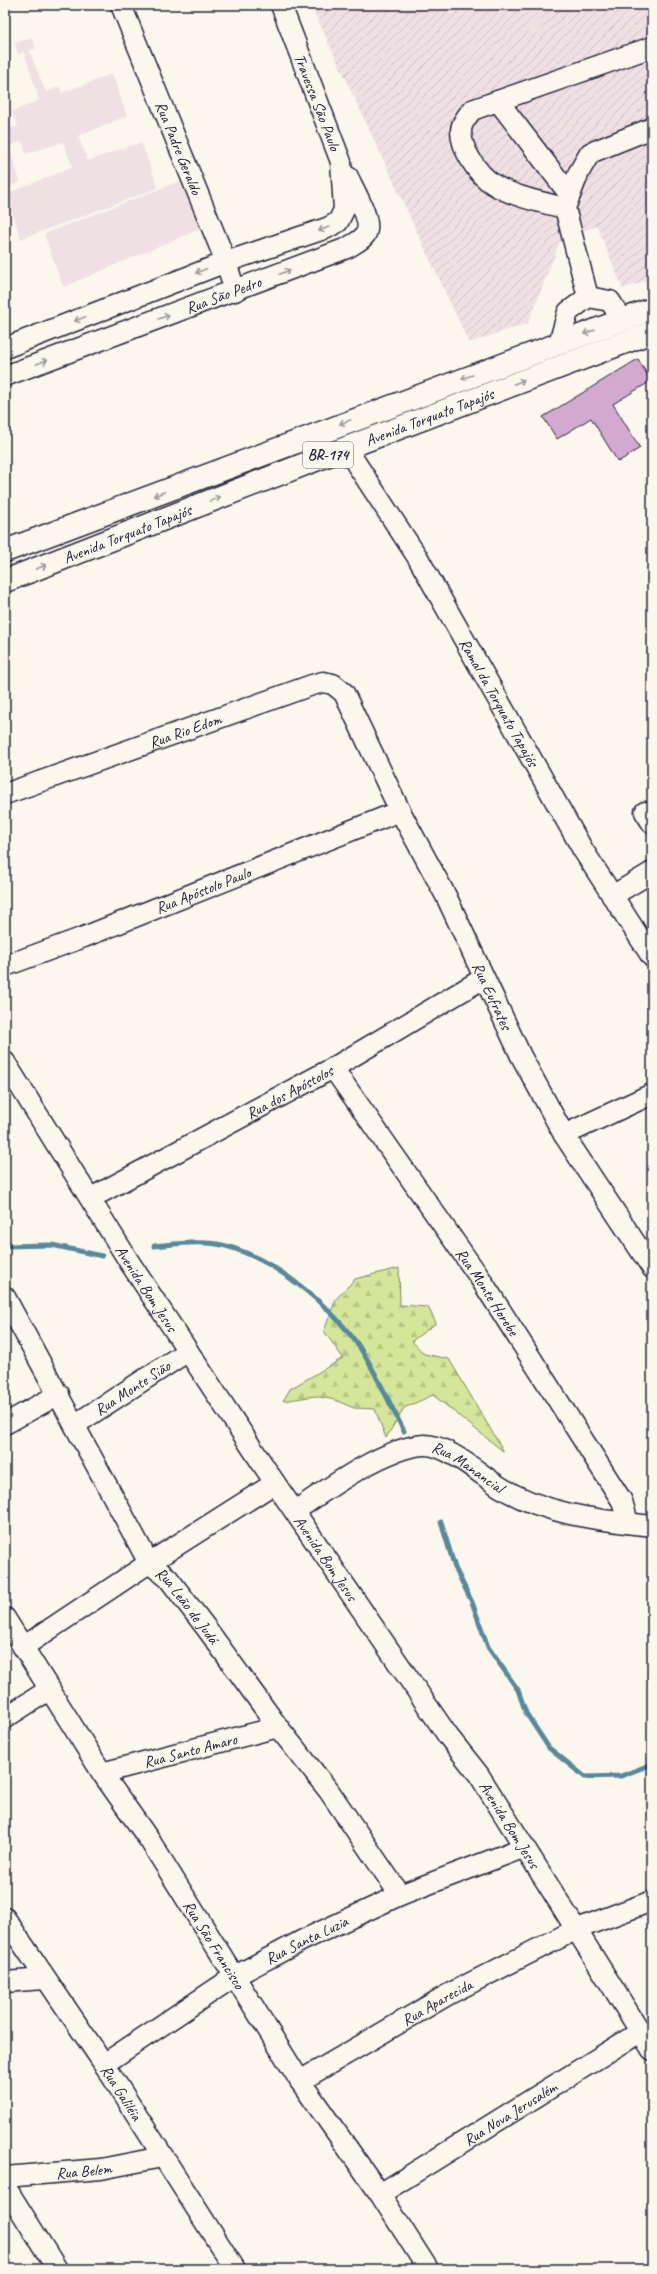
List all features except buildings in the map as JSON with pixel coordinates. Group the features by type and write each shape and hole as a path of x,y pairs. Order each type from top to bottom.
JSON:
{"highway":[{"name":"Avenida Torquato Tapajós","path":"5,551 652,309"},
{"name":"Avenida Torquato Tapajós","path":"5,581 346,448 652,332"}],"street":[{"name":"Rua Padre Geraldo","path":"121,5 226,262 235,291"},
{"name":"Travessa São Paulo","path":"281,5 342,162 345,200"},
{"path":"568,202 532,200 492,184 468,158 461,130 465,119 472,110 652,47"},
{"path":"498,101 568,202 588,297"},
{"path":"568,202 579,172 590,153 652,128"},
{"name":"Rua São Pedro","path":"5,376 347,248 364,237 367,231 368,222 342,162"},
{"name":"Rua São Pedro","path":"5,348 226,262 327,228 338,222 342,216 345,200"},
{"path":"559,343 568,312 588,297 610,301 622,320"},
{"name":"Ramal da Torquato Tapajós","path":"346,448 418,558 556,804 612,896 652,957"},
{"name":"Rua Rio Edom","path":"5,794 322,682 333,684 344,693 354,712"},
{"name":"Rua Eufrates","path":"354,712 400,811 446,896 521,1056 564,1135 652,1268"},
{"name":"Rua Apóstolo Paulo","path":"5,966 84,937 400,811"},
{"path":"612,896 652,872"},
{"name":"Rua dos Apóstolos","path":"91,1198 333,1068 484,978"},
{"name":"Avenida Bom Jesus","path":"5,1062 91,1198 130,1263 275,1483 448,1736 479,1775 652,2050"},
{"name":"Rua Monte Horebe","path":"333,1068 480,1278 622,1501 628,1523"},
{"path":"564,1135 652,1094"},
{"name":"Rua Leão de Judá","path":"5,1297 76,1424 148,1563 168,1578 278,1727 329,1790 400,1895"},
{"name":"Rua Monte Sião","path":"76,1424 188,1351"},
{"path":"5,1424 59,1394"},
{"name":"Rua Manancial","path":"294,1511 384,1457 401,1450 425,1445 461,1458 501,1487 535,1504 568,1515 652,1526"},
{"path":"23,1647 148,1563 275,1483"},
{"name":"Rua São Francisco","path":"5,1618 102,1773 150,1841 300,2082 380,2194 428,2269"},
{"path":"5,1718 50,1690"},
{"name":"Rua Santo Amaro","path":"102,1773 278,1727"},
{"name":"Rua Santa Luzia","path":"104,2064 235,1976 303,1940 400,1895 525,1847"},
{"name":"Rua Aparecida","path":"300,2082 449,1994 577,1929 652,1900"},
{"name":"Rua Galiléia","path":"5,1918 44,1979 104,2064 162,2157 235,2269"},
{"path":"5,1982 44,1979"},
{"name":"Rua Nova Jerusalém","path":"380,2194 640,2032"},
{"name":"Rua Belem","path":"5,2178 101,2169 162,2157"},
{"path":"5,2186 57,2269"}],"shaded area":[{"path":"311,5 652,5 652,278 623,289 597,226 561,239 528,323 469,343"},
{"path":"32,38 36,49 29,50 46,93 59,86 62,93 112,74 127,116 78,136 88,161 141,142 158,188 21,239 6,194 73,167 63,142 26,154 22,141 9,146 20,182 5,188 5,131 18,126 12,112 39,100 24,52 18,54 15,43"},
{"path":"180,181 200,229 63,287 44,234"}],"green space":[{"path":"399,1268 400,1305 428,1307 436,1323 412,1341 424,1354 449,1359 504,1452 433,1395 404,1408 386,1438 375,1409 354,1408 335,1400 315,1396 283,1401 290,1389 343,1358 324,1331 336,1299 355,1279"}],"waterway":[{"path":"154,1246 200,1243 218,1244 246,1253 287,1276 307,1291 325,1308 357,1343 373,1370 404,1431"},
{"path":"5,1246 52,1245 102,1256"},
{"path":"441,1522 455,1568 472,1602 488,1647 518,1690 526,1713 549,1748 585,1777 621,1776 652,1764"}]}
